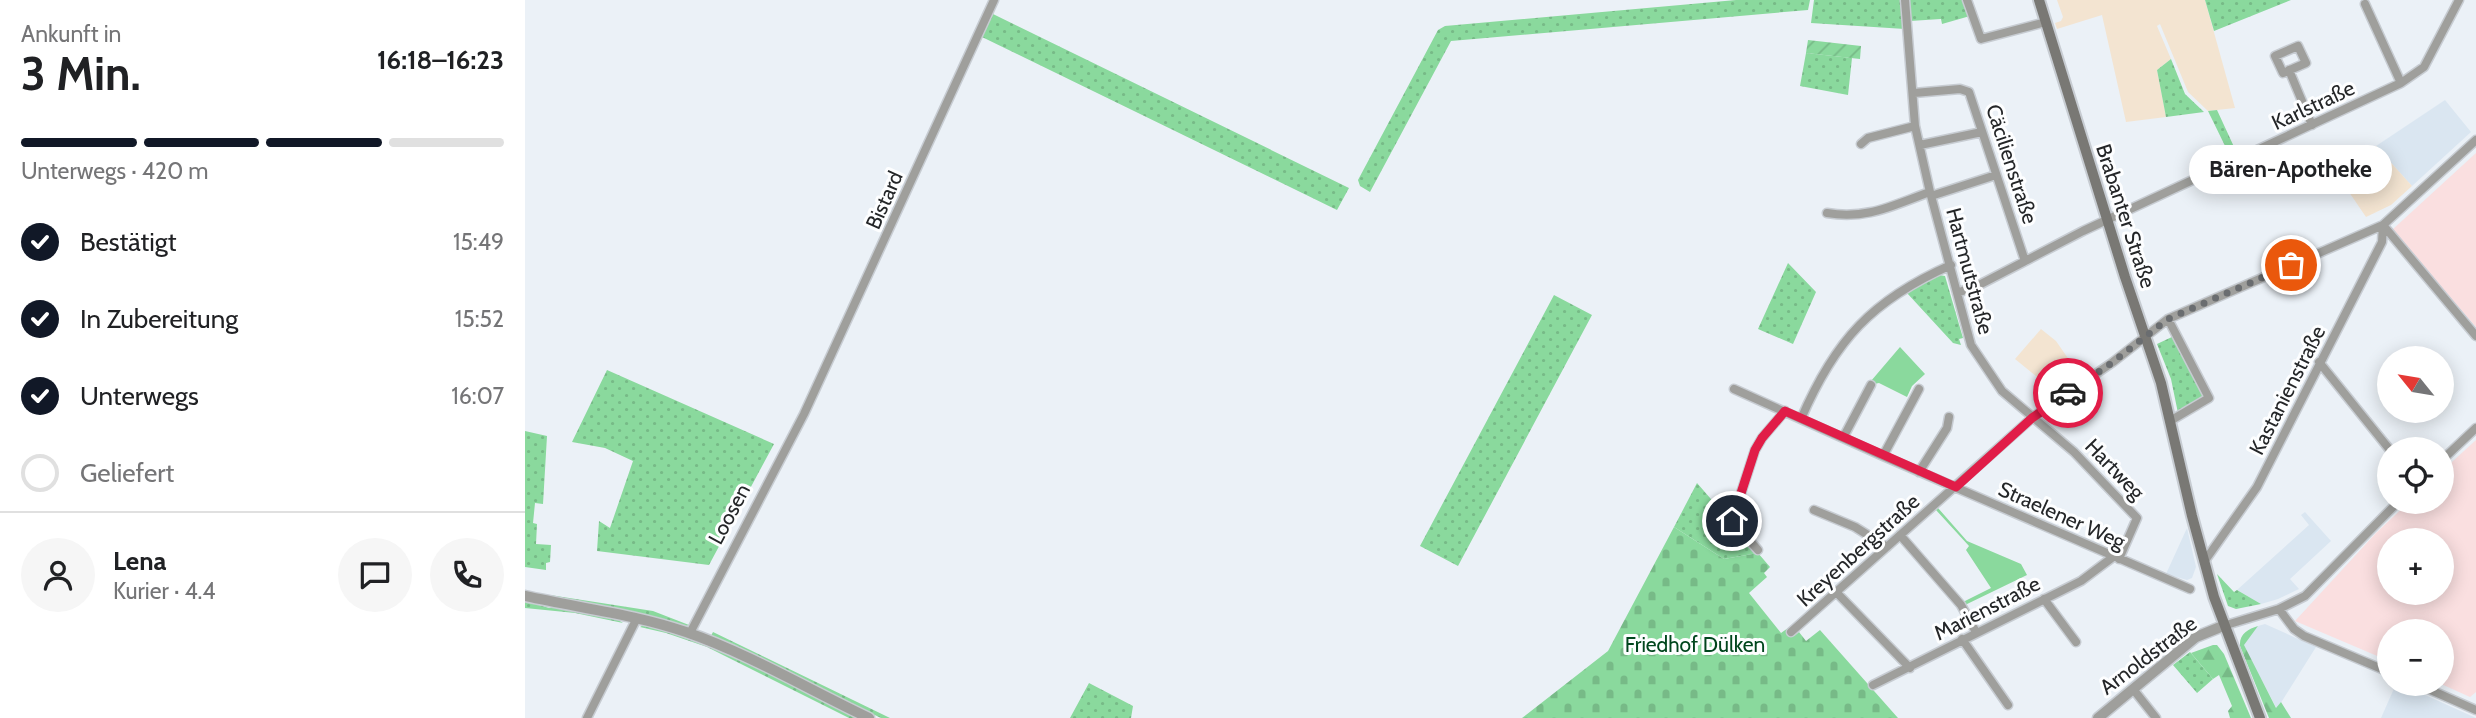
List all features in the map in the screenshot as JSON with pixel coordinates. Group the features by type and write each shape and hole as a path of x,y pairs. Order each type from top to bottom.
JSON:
{"main road":[{"name":"Brabanter Straße","path":"2039,0 2161,383 2204,562 2223,626 2260,718"}],"street":[{"name":"Bistard","path":"804,414 994,0"},
{"name":"Hartmutstraße","path":"1906,0 1915,126 1930,194 1971,345 2002,391 2032,418"},
{"path":"1967,0 1981,39 2046,22"},
{"name":"Karlstraße","path":"1957,293 1979,285 2107,220 2402,83 2424,66 2459,0"},
{"path":"2365,4 2402,83"},
{"path":"2290,70 2312,125"},
{"name":"Cäcilienstraße","path":"1914,93 1960,89 1969,92 2025,261"},
{"path":"1861,144 1868,138 1915,126"},
{"path":"1920,145 1982,132"},
{"path":"2476,140 2383,225 2476,336"},
{"name":"Hartmutstraße","path":"1930,194 1996,174"},
{"path":"1826,213 1865,215 1930,194"},
{"name":"Kreyenbergstraße","path":"1791,632 2032,418 2113,362 2168,319 2383,225"},
{"name":"Kastanienstraße","path":"2204,562 2257,487 2382,242 2383,225"},
{"path":"1801,419 1831,360 1862,320 1901,291 1951,265"},
{"path":"2168,319 2209,398 2170,421"},
{"path":"2319,362 2380,437"},
{"path":"1843,438 1871,385"},
{"name":"Straelener Weg","path":"1734,388 1883,456 2190,589"},
{"path":"1883,456 1919,389"},
{"path":"1758,550 1732,521 1755,450 1785,411"},
{"name":"Loosen","path":"690,633 804,414"},
{"path":"1920,471 1947,428 1949,417"},
{"name":"Hartweg","path":"2032,418 2074,452 2137,518 2116,558"},
{"path":"2454,449 2476,428"},
{"path":"1814,510 1855,527 1887,547"},
{"path":"2223,626 2279,609 2305,596 2385,514"},
{"path":"1900,535 1961,605 1976,632"},
{"name":"Marienstraße","path":"1873,685 2081,581 2116,558"},
{"path":"1836,593 1910,667"},
{"path":"525,596 637,618 690,633 869,718"},
{"path":"2044,599 2076,642"},
{"path":"2279,609 2304,636 2377,667"},
{"path":"587,718 637,618"},
{"name":"Arnoldstraße","path":"2098,718 2196,637 2223,626"},
{"path":"1962,639 2008,705"},
{"path":"2133,689 2156,718"},
{"path":"2444,696 2476,710"}],"shaded area":[{"path":"2057,0 2205,0 2235,108 2208,111 2188,92 2160,24 2157,26 2171,59 2157,70 2166,117 2126,122 2102,15 2057,29 2055,23 2063,17"},
{"path":"2445,100 2471,132 2412,186 2376,146"},
{"path":"2376,146 2412,186 2391,205 2366,217 2336,173"},
{"path":"2476,153 2476,327 2392,230"},
{"path":"2041,329 2056,341 2081,377 2058,394 2015,359"},
{"path":"2476,440 2476,692 2470,697 2454,690 2454,619 2377,619 2377,656 2295,621 2377,532 2377,605 2454,605 2454,528 2381,528 2396,514 2454,514 2454,460"},
{"path":"2305,512 2331,541 2290,579 2299,589 2261,604 2237,590 2309,525 2301,515"},
{"path":"2187,528 2196,567 2192,578 2187,580 2166,574"},
{"path":"2265,624 2316,647 2277,709 2243,645 2258,626"},
{"path":"2391,696 2427,696 2476,718 2381,718"}],"green space":[{"path":"1736,0 1810,0 1808,10 1451,41 1370,192 1360,186 1358,180 1438,30 1445,26"},
{"path":"1814,0 1903,0 1905,29 1811,23"},
{"path":"1909,0 1964,0 1970,16 1942,24 1941,19 1910,21"},
{"path":"2205,0 2291,0 2214,31"},
{"path":"993,14 1349,188 1337,210 982,37"},
{"path":"1808,40 1861,46 1860,59 1806,53"},
{"path":"1806,53 1852,58 1848,95 1800,86"},
{"path":"2171,59 2185,94 2204,112 2166,117 2157,70"},
{"path":"2217,110 2235,149 2228,152 2208,111"},
{"path":"1788,263 1816,292 1793,344 1758,329"},
{"path":"1939,275 1945,276 1963,338 1959,339 1961,345 1953,343 1907,293"},
{"path":"1554,295 1592,315 1458,566 1420,546"},
{"path":"2174,336 2204,397 2178,413 2171,379 2157,344"},
{"path":"1900,347 1925,374 1912,386 1907,397 1871,381"},
{"path":"607,370 774,444 709,565 597,551 599,521 610,528 633,461 605,448 572,442"},
{"path":"525,431 547,436 543,504 535,503 533,523 537,524 536,544 551,545 550,562 546,563 546,570 525,567"},
{"path":"1697,483 1758,553 1724,559 1674,527"},
{"path":"1938,508 1967,541 2021,564 2027,575 1965,605 1963,602 1991,588 1966,550 1969,546 1936,510"},
{"name":"Friedhof Dülken","path":"1674,527 1724,559 1758,553 1770,567 1764,573 1767,577 1749,593 1781,633 1788,628 1794,636 1799,632 1806,641 1820,630 1898,718 1522,718 1608,651"},
{"path":"2217,574 2234,592 2237,590 2261,604 2236,609 2228,606"},
{"path":"550,595 653,611 689,625 684,627 617,608 595,606"},
{"path":"525,600 549,608 569,608 617,619 623,623 575,613 525,608"},
{"path":"645,624 729,654 863,718 849,718 707,647 640,627"},
{"path":"2258,626 2244,645 2276,708 2281,702 2291,718 2269,718 2240,646 2245,633"},
{"path":"713,632 890,718 881,718 711,636"},
{"path":"2217,645 2224,654 2251,718 2230,718 2228,711 2232,706 2219,675 2213,679 2191,653"},
{"path":"2190,652 2213,679 2197,693 2173,665"},
{"path":"1089,683 1133,706 1131,718 1070,718"}],"way so far":[{"path":"2068,393 2168,319 2291,265"}],"place":[{"name":"Bären-Apotheke","path":"2291,265"}],"route":[{"path":"1732,521 1755,450 1785,411 1956,487 2032,418 2068,393"}]}
